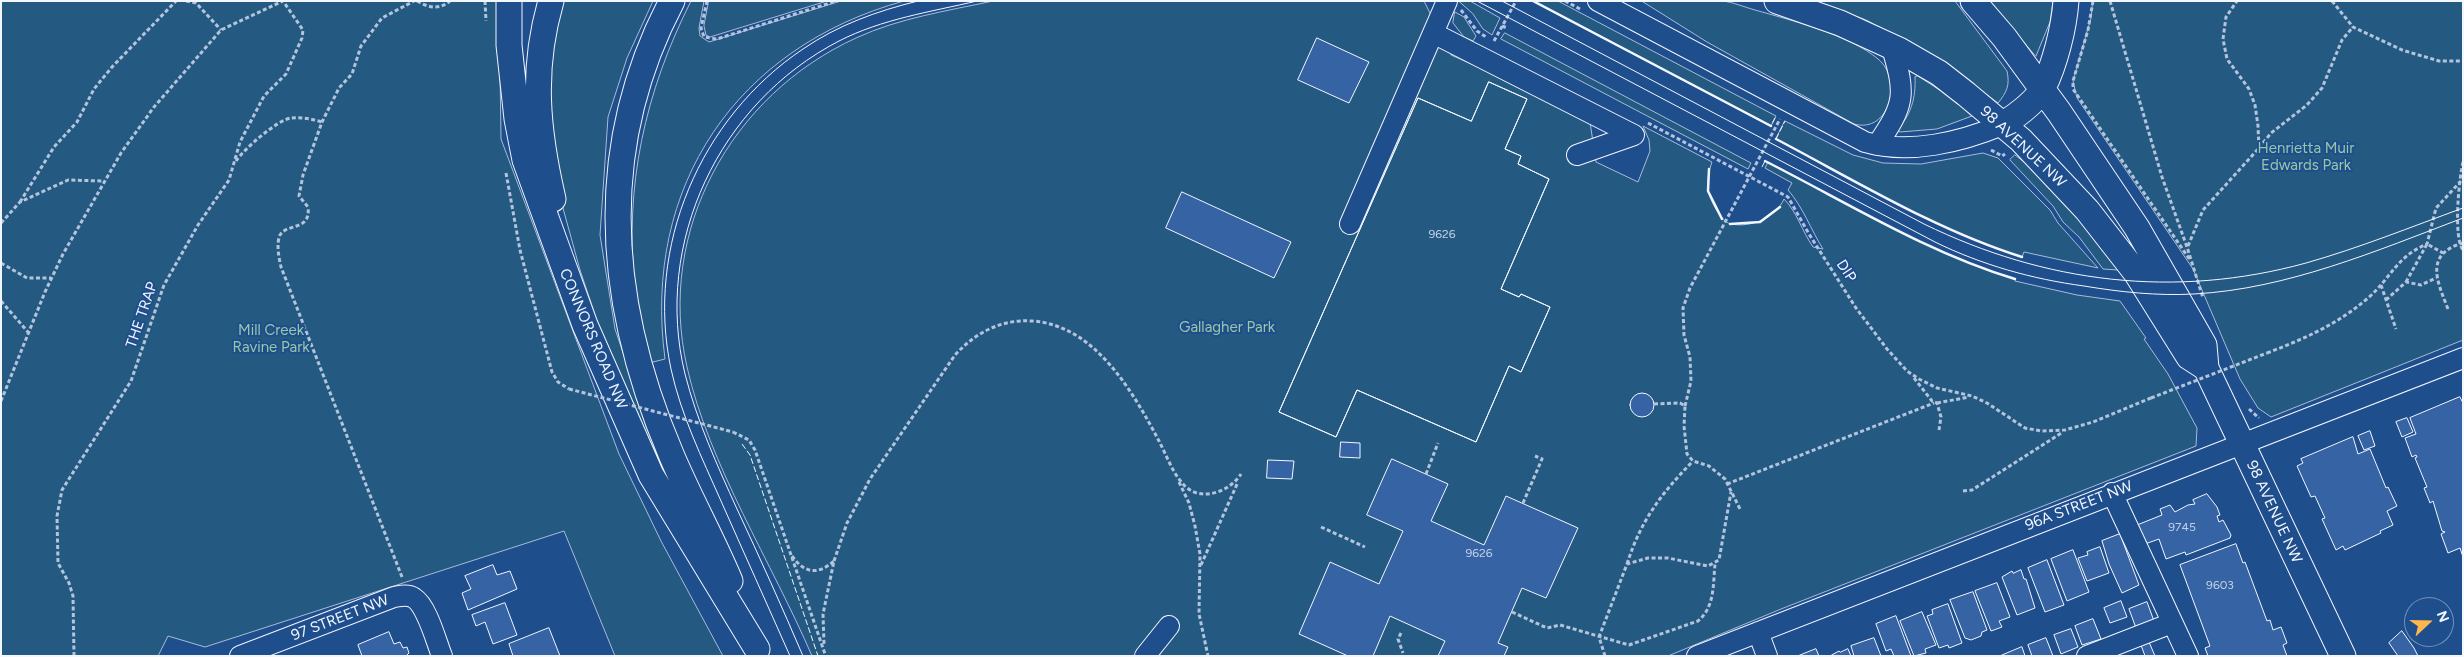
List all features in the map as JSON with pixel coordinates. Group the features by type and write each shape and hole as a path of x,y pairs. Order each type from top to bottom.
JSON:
{"main road":[{"name":"CONNORS ROAD NW","path":"510,1 509,44 517,119 525,160 585,324 651,475 759,652"},
{"path":"552,1 545,24 539,59 537,106 546,170 585,324"},
{"name":"CONNORS ROAD NW","path":"672,1 653,37 629,109 617,199 619,265 626,309 647,393 671,454 726,572 759,652"},
{"name":"98 AVENUE NW","path":"1777,1 1840,23 1938,73 2021,140 2087,210 2137,274 2189,357 2221,368"},
{"name":"98 AVENUE NW","path":"1973,1 2004,37 2088,154 2166,277 2204,345 2221,368 2242,442 2343,656"},
{"path":"2002,125 2018,114 2042,89 2064,24 2066,1"}],"street":[{"path":"1350,224 1447,1"},
{"path":"1598,1 1831,125 1864,142 1877,146 1924,146 1977,135 2002,125"},
{"path":"1433,33 1634,135 1577,155"},
{"path":"1877,146 1891,125 1900,106 1902,95 1901,78 1892,48"},
{"name":"96A STREET NW","path":"1697,656 2112,492 2463,358"},
{"path":"2112,492 2188,656"},
{"name":"97 STREET NW","path":"240,656 394,597 413,597 423,607 442,656"},
{"path":"2087,656 2172,623"},
{"path":"1145,656 1169,626"},
{"path":"1758,632 1767,656"}],"path":[{"path":"1,223 20,202 54,147 77,122 94,89 112,67 176,1"},
{"path":"186,1 196,2 221,30"},
{"path":"1,402 51,278 104,180 154,107 221,30 283,1"},
{"name":"THE TRAP","path":"74,656 73,596 69,583 58,563 57,516 62,490 131,382 164,285 198,225 229,180 240,142 264,96 286,74 302,38 302,30 283,1"},
{"path":"402,578 281,267 278,250 280,236 284,231 297,227 308,216 308,207 299,196 303,175 322,122 340,88 352,74 361,46 382,18 416,1 428,7 443,7 450,1"},
{"path":"485,1 486,26"},
{"path":"707,1 701,28 704,37 709,39 717,39 836,1"},
{"path":"1494,41 1516,1"},
{"path":"2093,1 2088,30 2073,82 2073,90 2192,263"},
{"path":"2110,1 2162,177 2188,247 2205,304"},
{"path":"2237,1 2226,17 2223,39 2227,59 2249,89 2255,105 2259,148"},
{"path":"2332,1 2353,27 2402,50 2439,61 2463,61"},
{"path":"1502,26 1507,28"},
{"path":"2188,247 2203,210 2271,133 2307,105 2322,88 2342,40 2353,27"},
{"path":"1740,509 1727,484 1709,466 1693,462 1687,454 1684,426 1685,406 1691,381 1683,308 1690,288 1759,160 1771,131 1782,116"},
{"path":"234,165 240,155 255,142 289,118 307,118 322,122"},
{"path":"1754,158 1759,160"},
{"path":"2463,162 2457,211 2463,250"},
{"path":"505,171 520,250 552,372 558,382 569,389 733,432 743,436 752,444 826,655"},
{"path":"20,202 68,180 104,180"},
{"path":"2386,300 2406,282 2426,244 2436,208 2462,181"},
{"name":"DIP","path":"1792,202 1830,268 1886,349 1936,403"},
{"path":"2426,244 2443,253"},
{"path":"1907,371 1937,388 1972,396 2001,411 2012,421 2025,428 2041,431 2065,430 2093,422 2304,339 2327,327 2368,298 2381,285 2394,265 2415,249 2426,244"},
{"path":"2448,308 2436,278 2440,257 2443,253 2461,244"},
{"path":"1,263 27,278 51,278"},
{"path":"2406,282 2421,285 2436,278"},
{"path":"2381,285 2396,329"},
{"path":"1,301 28,332"},
{"path":"826,655 823,614 834,561 847,523 870,479 955,355 967,342 998,325 1024,320 1044,323 1065,330 1089,346 1114,370 1133,396 1173,470 1191,510 1200,554 1200,614 1208,656"},
{"path":"1727,484 1936,403 1972,396"},
{"path":"1654,404 1680,403 1685,406"},
{"path":"1936,403 1941,417 1939,430"},
{"path":"2247,408 2257,414"},
{"path":"1963,491 1972,490 2065,430"},
{"path":"1426,474 1438,443"},
{"path":"1523,504 1542,459 1535,456"},
{"path":"1605,656 1599,637 1637,533 1656,503 1693,462"},
{"path":"1173,470 1188,488 1206,494 1228,488 1241,474 1200,568"},
{"path":"1512,612 1547,628 1560,625 1629,644 1698,621 1709,609 1715,564 1718,560 1731,492"},
{"path":"1321,527 1365,547"},
{"path":"790,554 803,569 811,572 826,568 834,561"},
{"path":"1627,564 1648,558 1668,558 1708,566 1715,564"},
{"path":"1401,633 1398,639 1403,653"}],"green space":[{"name":"Mill Creek Ravine Park","path":"1,1 499,1 501,139 619,454 661,541 723,656 615,656 564,531 205,647 168,636 158,656 1,656"},
{"path":"562,1 653,1 627,58 608,117 600,235 615,329 655,447 646,451 615,374 580,270 558,190 547,82"},
{"path":"691,1 704,1 699,28 700,36 709,42 841,1 904,1 845,22 793,52 749,89 713,132 686,182 669,237 662,296 665,359 649,363 639,316 632,250 636,176 650,105 661,70"},
{"path":"709,1 827,1 710,37 706,35 704,26"},
{"name":"Gallagher Park","path":"993,1 1424,1 1451,55 1510,81 1590,122 1596,162 1638,182 1650,151 1649,140 1643,126 1712,162 1708,179 1709,193 1720,215 1731,224 1739,225 1762,220 1775,211 1784,199 1813,247 1823,249 1788,190 1792,183 1765,168 1768,162 1889,227 1982,268 2015,279 2015,281 2077,295 2120,301 2168,374 2197,428 2196,446 1781,609 1668,656 812,656 726,477 697,404 687,367 680,316 683,266 694,218 713,173 739,131 772,94 812,63 856,38 889,25"},
{"path":"1459,1 1470,1 1500,18 1492,35 1483,29 1473,14"},
{"path":"1533,1 1558,1 1776,116 1771,126"},
{"path":"1642,1 1722,1 1734,3 1836,36 1866,50 1886,68 1890,79 1889,103 1884,113 1876,121 1866,125 1854,124 1707,42"},
{"path":"1814,1 1955,1 2007,71 2008,84 2006,92 1998,103 1936,57 1866,20"},
{"path":"1989,1 2053,1 2050,22 2036,56"},
{"name":"Henrietta Muir Edwards Park","path":"2093,1 2463,1 2463,340 2271,417 2258,408 2240,379 2193,269 2077,98 2073,81 2091,18"},
{"path":"1455,12 1464,17 1476,36 1473,41 1464,37 1453,23"},
{"path":"1505,33 1751,163 1748,169 1501,39"},
{"path":"1918,76 1952,98 1972,116 1937,129 1900,132 1897,130 1912,106 1915,92 1915,77"},
{"path":"1785,121 1853,155 1883,163 1921,164 1983,153 1998,158 2050,210 2058,223 2098,268 2024,252 2022,257 1990,246 1927,219 1776,139"},
{"path":"2015,155 2057,194 2118,270 2103,269 2079,237 2063,222 2053,206 2010,160"}],"building":[{"path":"1317,38 1369,62 1349,103 1298,80"},
{"path":"1489,82 1527,99 1505,149 1521,156 1518,164 1549,179 1501,289 1519,297 1521,294 1550,307 1521,372 1509,366 1476,442 1357,390 1336,437 1279,412 1418,98 1471,121"},
{"path":"1489,82 1527,99 1505,149 1521,156 1518,164 1549,179 1501,289 1519,297 1521,294 1550,307 1521,372 1509,366 1476,442 1357,390 1336,437 1279,412 1418,98 1471,121"},
{"path":"1182,192 1291,242 1274,278 1166,228"},
{"path":"1642,393 1650,397 1654,405 1650,413 1642,417 1634,413 1630,405 1634,397"},
{"path":"2460,397 2463,403 2463,557 2460,548 2448,553 2441,534 2445,532 2442,531 2433,501 2430,503 2424,488 2427,487 2415,458 2417,457 2416,455 2412,457 2405,438 2416,434 2410,418"},
{"path":"2407,418 2413,432 2402,437 2396,422"},
{"path":"2370,431 2375,446 2364,450 2358,436"},
{"path":"2353,437 2358,454 2370,449 2386,488 2388,487 2397,506 2387,511 2393,525 2380,531 2381,533 2345,550 2343,546 2336,550 2322,519 2325,518 2315,496 2311,497 2297,466 2303,463 2301,459"},
{"path":"1341,442 1360,443 1360,458 1340,457"},
{"path":"1392,459 1448,484 1431,521 1484,545 1506,496 1578,528 1546,598 1522,588 1498,643 1508,647 1504,656 1438,656 1445,641 1390,616 1373,656 1348,656 1299,634 1330,562 1379,584 1403,531 1367,515"},
{"path":"1268,460 1294,461 1292,479 1267,478"},
{"path":"2207,494 2217,507 2220,515 2217,516 2219,522 2223,520 2231,535 2230,538 2186,555 2185,552 2166,559 2159,539 2145,544 2137,525 2162,515 2160,509 2170,505 2175,512 2188,505 2195,504 2193,500"},
{"path":"2120,534 2139,585 2122,593 2109,564 2102,541"},
{"path":"2236,544 2243,563 2245,562 2267,621 2270,620 2273,630 2281,627 2287,643 2283,645 2287,656 2208,656 2205,648 2210,646 2180,565"},
{"path":"2100,547 2109,573 2087,581 2078,558 2088,555 2087,552"},
{"path":"2073,550 2089,592 2067,601 2051,559"},
{"path":"2047,560 2064,605 2045,612 2028,568"},
{"path":"493,565 497,575 510,571 517,589 468,610 462,593 471,589 465,576"},
{"path":"2021,570 2024,579 2026,579 2035,608 2017,615 2002,577 2012,571 2013,573"},
{"path":"1997,583 2010,617 1999,621 2002,627 1991,631 1975,591"},
{"path":"1973,592 1987,630 1982,632 1981,636 1971,640 1965,638 1950,600"},
{"path":"2121,601 2127,617 2110,623 2104,608"},
{"path":"2147,602 2154,621 2136,628 2129,609"},
{"path":"505,603 517,635 493,644 485,622 476,626 472,615"},
{"path":"1948,604 1962,643 1949,648 1948,645 1939,648 1927,616 1933,614 1932,610"},
{"path":"1922,612 1936,645 1925,649 1926,653 1914,656 1900,621"},
{"path":"1896,616 1911,656 1894,656 1891,649 1886,651 1876,624"},
{"path":"2093,619 2101,639 2082,645 2075,626"},
{"path":"549,628 560,656 513,656 509,644"},
{"path":"2071,629 2078,647 2061,654 2054,635"},
{"path":"2402,631 2404,634 2404,647 2413,647 2418,656 2398,656 2389,643"},
{"path":"389,632 394,644 400,642 403,648 407,647 409,653 406,656 362,656 358,645"},
{"path":"1874,638 1881,656 1854,656 1851,646"},
{"path":"2046,638 2053,656 2032,656 2028,645"},
{"path":"2149,642 2155,656 2145,656 2141,645"},
{"path":"2022,647 2025,656 2000,656"},
{"path":"1816,649 1819,656 1798,656"},
{"path":"1848,649 1851,656 1830,656 1839,651"}],"tram line":[{"path":"790,656 699,452 675,386 665,323 666,277 674,232 689,189 709,148 735,111 767,78 816,40 873,14 918,1"},
{"path":"803,656 701,426 685,374 678,325 679,275 688,227 705,182 729,139 760,101 797,68 855,33 906,17 977,1"},
{"path":"1477,1 1935,242 1971,258 2026,275 2111,290 2152,294 2194,294 2229,291 2263,285 2331,266 2463,218"},
{"path":"1502,1 1924,224 1970,244 2016,260 2064,272 2111,279 2159,282 2208,280 2257,274 2326,257 2463,208"}],"fence":[{"path":"1533,1 1771,126 1776,116"},
{"path":"1776,139 1785,121"},
{"path":"1762,167 1765,161"},
{"path":"742,444 750,455 818,656"}],"wall":[{"path":"1533,1 1771,126"},
{"path":"1776,139 1927,219 1990,246 2022,257"},
{"path":"1765,161 1919,241 1982,268 2015,279"},
{"path":"1709,169 1708,191 1722,219"},
{"path":"1730,224 1760,222 1780,207"}]}
